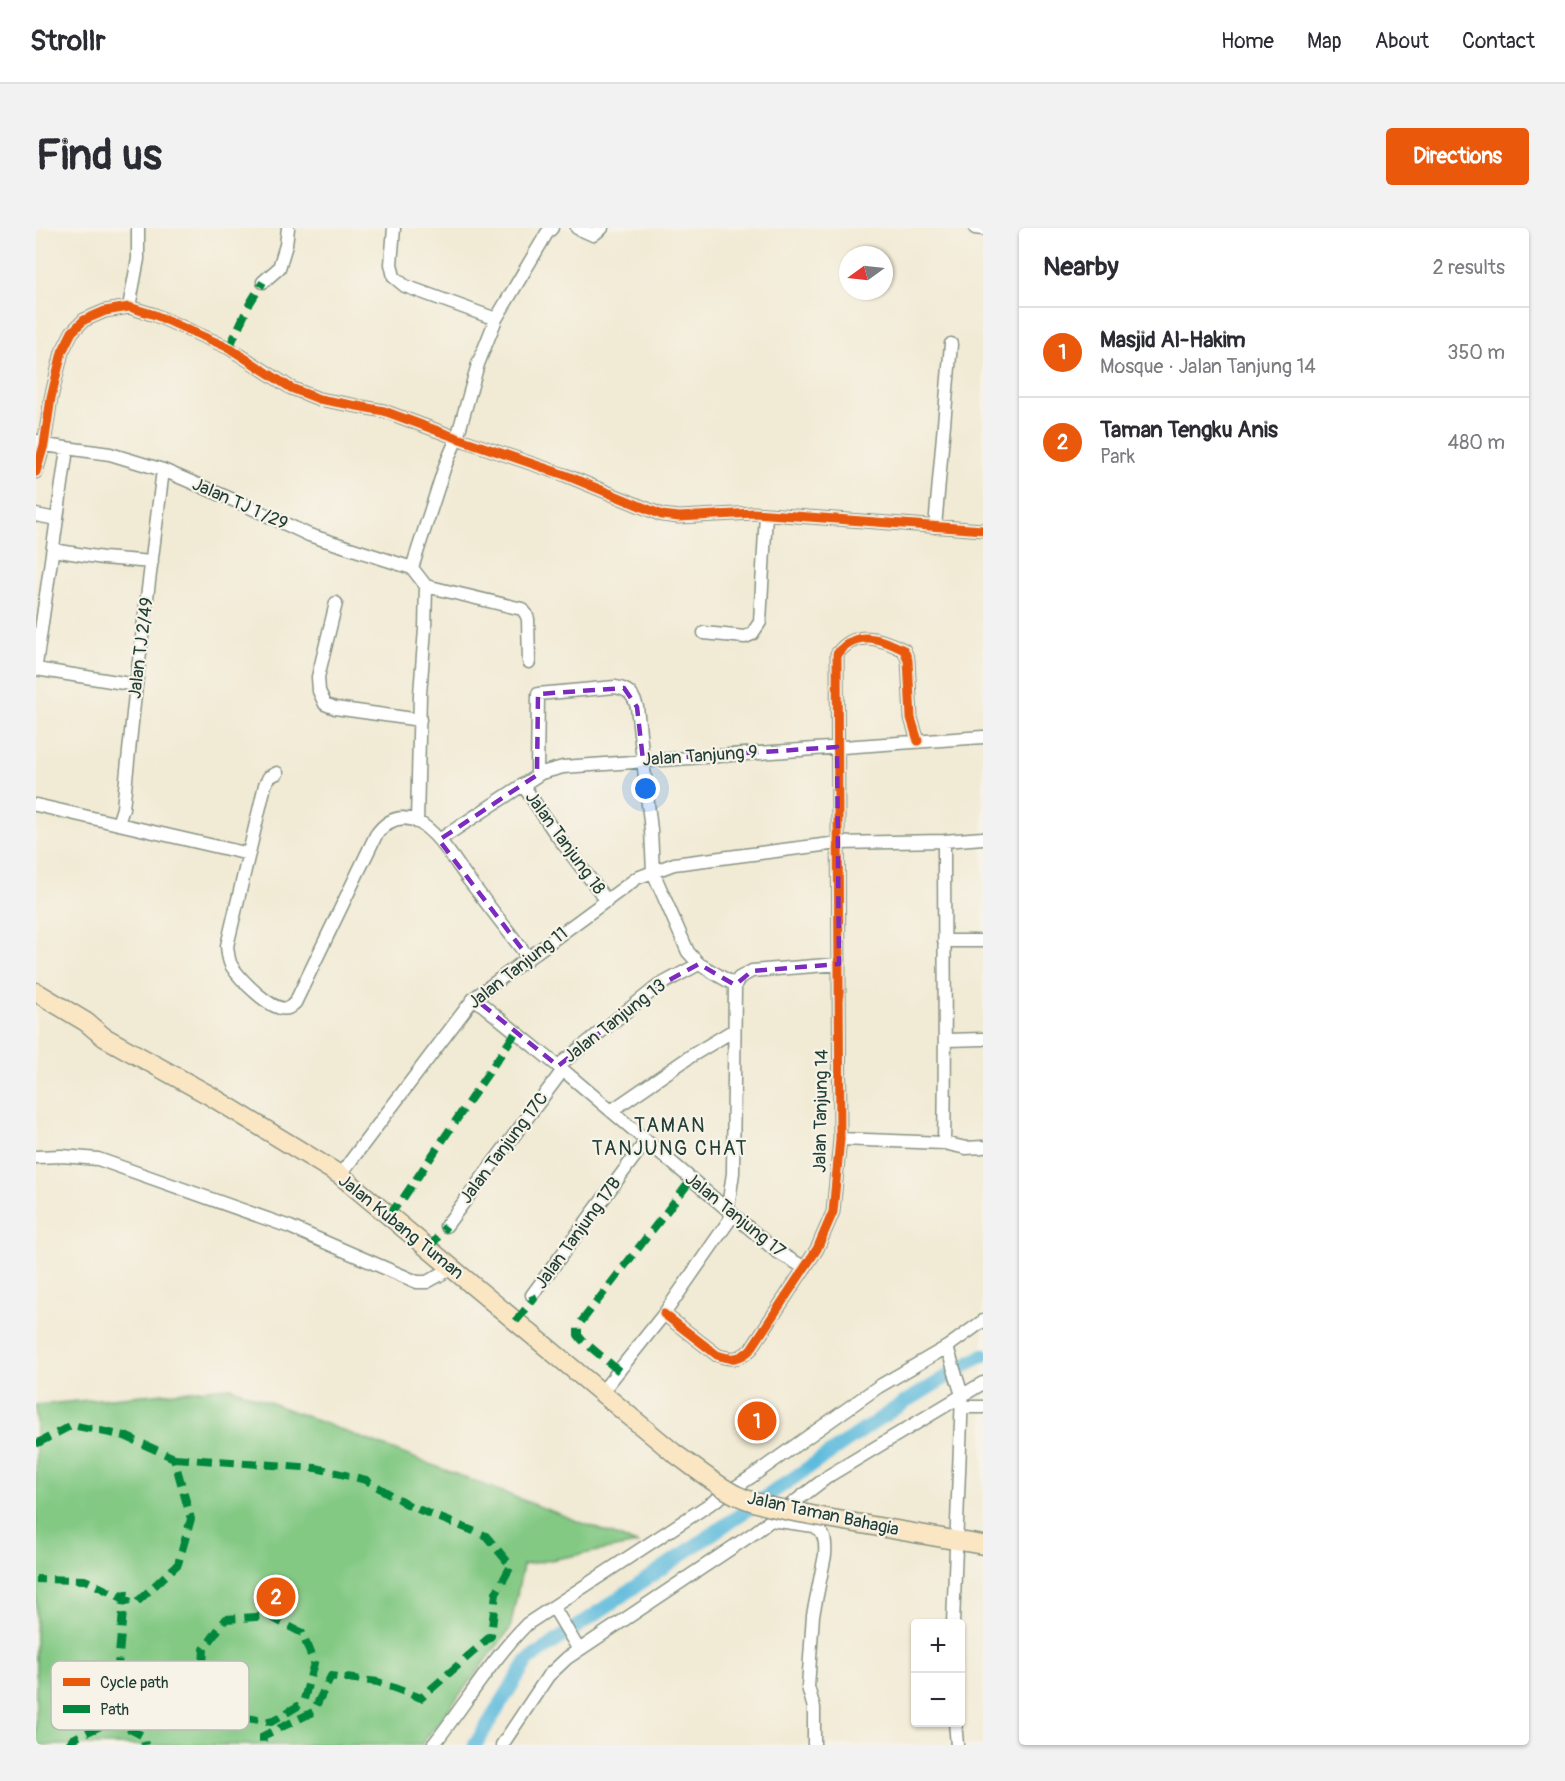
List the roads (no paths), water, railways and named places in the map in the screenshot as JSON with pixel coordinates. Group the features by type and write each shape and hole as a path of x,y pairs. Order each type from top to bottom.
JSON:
{"main road":[{"name":"Jalan Kubang Tuman","path":"36,992 86,1022 104,1037"},
{"name":"Jalan Kubang Tuman","path":"36,1006 81,1029 104,1037 209,1095 340,1175 674,1453"},
{"name":"Jalan Taman Bahagia","path":"674,1453 737,1495 765,1504 827,1518 983,1545"}],"street":[{"path":"129,307 138,259 138,228"},
{"path":"263,282 279,268 288,228"},
{"path":"394,228 391,264 394,278 405,286 496,319"},
{"path":"529,662 528,619 522,609 426,586 412,568 445,465 457,438 478,364 496,319 546,233 552,228"},
{"path":"577,228 593,235 602,228"},
{"path":"975,228 983,229"},
{"path":"36,472 40,443 62,352 72,332 84,320 105,311 129,307 155,315 229,348 291,388 319,399 384,411 565,475 662,515 679,517 754,513 983,530"},
{"path":"935,527 951,344"},
{"name":"Jalan TJ 1 /29","path":"40,443 111,454 163,470 309,535 412,568"},
{"path":"67,449 36,667 136,686"},
{"name":"Jalan TJ 2/49","path":"118,824 123,808 163,470"},
{"path":"36,514 56,519"},
{"path":"704,633 745,637 752,634 760,622 766,514"},
{"path":"53,550 103,558 152,562"},
{"path":"417,822 426,586"},
{"path":"336,603 318,677 319,691 325,704 335,708 420,720"},
{"name":"Jalan Tanjung 14","path":"664,1314 717,1355 726,1359 736,1359 752,1349 817,1249 833,1212 840,1139 837,654 843,646 854,640 868,637 882,640 904,650 908,660 911,718 918,741"},
{"path":"537,775 538,694 615,687 624,688 631,693 637,706 651,830 653,872 688,952 699,964 735,985"},
{"name":"Jalan Tanjung 9","path":"439,840 537,775 563,766 983,737"},
{"path":"277,773 269,777 265,785 227,946 228,958 232,967 254,992 276,1008 287,1009 296,1003 376,835 383,825 393,819 405,818 417,822 439,840 528,957"},
{"name":"Jalan Tanjung 18","path":"523,785 555,833 607,901"},
{"path":"36,805 249,854"},
{"name":"Jalan Tanjung 11","path":"340,1175 474,998 637,878 674,864 838,843 983,838"},
{"path":"944,841 946,1040 944,1143"},
{"path":"944,940 983,941"},
{"name":"Jalan Tanjung 13","path":"560,1068 658,986 699,964"},
{"path":"602,1393 664,1314 732,1214 728,1207 733,1173 735,985 739,978 752,971 839,964"},
{"name":"Jalan Tanjung 17","path":"474,998 776,1251 805,1268"},
{"path":"611,1111 691,1056 734,1030"},
{"path":"946,1040 983,1039"},
{"name":"Jalan Tanjung 17C","path":"446,1226 560,1068"},
{"path":"840,1139 944,1143 966,1148 983,1147"},
{"name":"Jalan Tanjung 17B","path":"532,1295 646,1141"},
{"path":"36,1157 62,1156 98,1159 290,1227 417,1282 427,1282 452,1268"},
{"path":"433,1745 506,1645 527,1624 555,1608 752,1477 878,1387 949,1353 983,1321"},
{"path":"949,1353 959,1381 962,1401 952,1619"},
{"path":"502,1745 548,1676 577,1645 771,1520 830,1475 962,1401 983,1383"},
{"path":"962,1401 983,1407"},
{"path":"771,1520 814,1526 820,1530 825,1545 813,1615 809,1667 808,1688 814,1708 814,1745"},
{"path":"555,1608 577,1645"},
{"path":"955,1727 957,1745"}],"waterway":[{"path":"475,1745 527,1661 897,1407 983,1355"}],"place":[{"name":"Masjid Al-Hakim","path":"757,1421"},
{"name":"Taman Tengku Anis","path":"276,1597"}],"district":[{"name":"TAMAN TANJUNG CHAT","path":"670,1136"}]}
